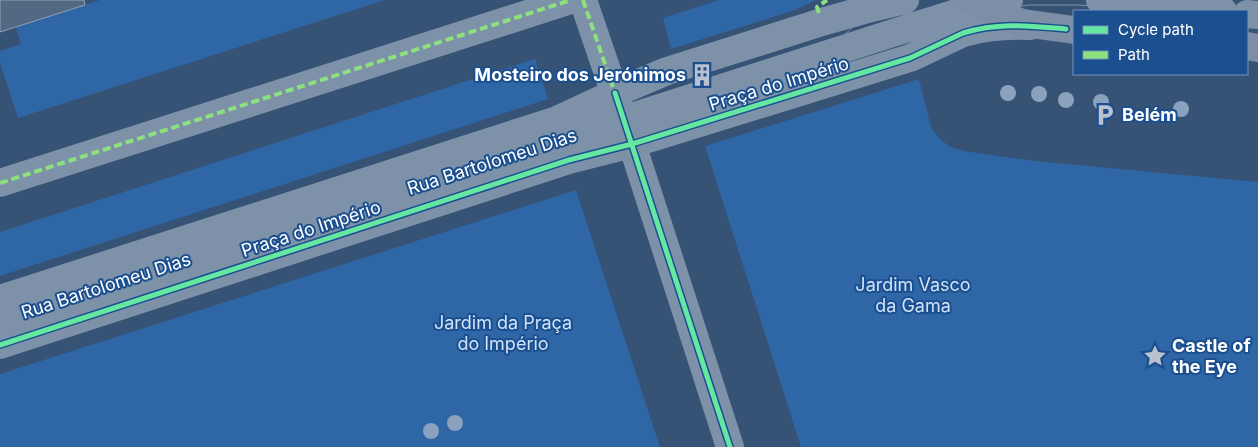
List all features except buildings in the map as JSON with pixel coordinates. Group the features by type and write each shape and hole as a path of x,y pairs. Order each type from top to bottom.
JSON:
{"main road":[{"path":"964,3 1023,23 1070,29"}],"street":[{"path":"0,183 571,0"},
{"path":"583,0 628,131 730,447"},
{"path":"845,48 862,36 865,30 868,23 867,3 904,0"},
{"name":"Rua Bartolomeu Dias","path":"0,320 628,131 845,48 898,32 964,3 1009,0"},
{"path":"1107,1 1211,10"},
{"name":"Praça do Império","path":"0,299 557,120 667,71 822,22 843,13 855,5 867,3"},
{"path":"933,48 949,32 964,3"},
{"name":"Praça do Império","path":"0,345 569,160 628,131 901,61 963,34 982,28 1009,25 1070,29"}],"green space":[{"path":"100,0 385,0 18,118 0,63 0,51 21,44 16,27"},
{"path":"719,0 816,0 786,13 671,49 663,18"},
{"path":"535,59 548,99 0,276 0,232"},
{"name":"Jardim Vasco da Gama","path":"919,79 931,127 938,137 949,146 963,151 1035,161 1258,182 1258,447 801,447 705,146"},
{"name":"Jardim da Praça do Império","path":"576,190 660,447 0,447 0,374"}],"tram line":[{"path":"835,41 846,34 855,24 865,0"},
{"path":"0,313 258,233 622,112 972,0"},
{"path":"1159,0 1258,9"},
{"path":"0,328 565,148 709,99 979,12 1029,5 1079,5 1141,10"},
{"path":"1248,20 1258,21"}],"marked path":[{"path":"0,183 571,0"},
{"path":"583,0 615,93"},
{"path":"819,13 817,7 827,0"}],"cycle path":[{"path":"0,345 569,160 632,144 910,58 963,33 1002,26 1066,29"},
{"path":"615,93 730,447"}],"place":[{"name":"Mosteiro dos Jerónimos","path":"702,75"},
{"name":"Belém","path":"1105,115"},
{"name":"Castle of the Eye","path":"1155,356"}]}
